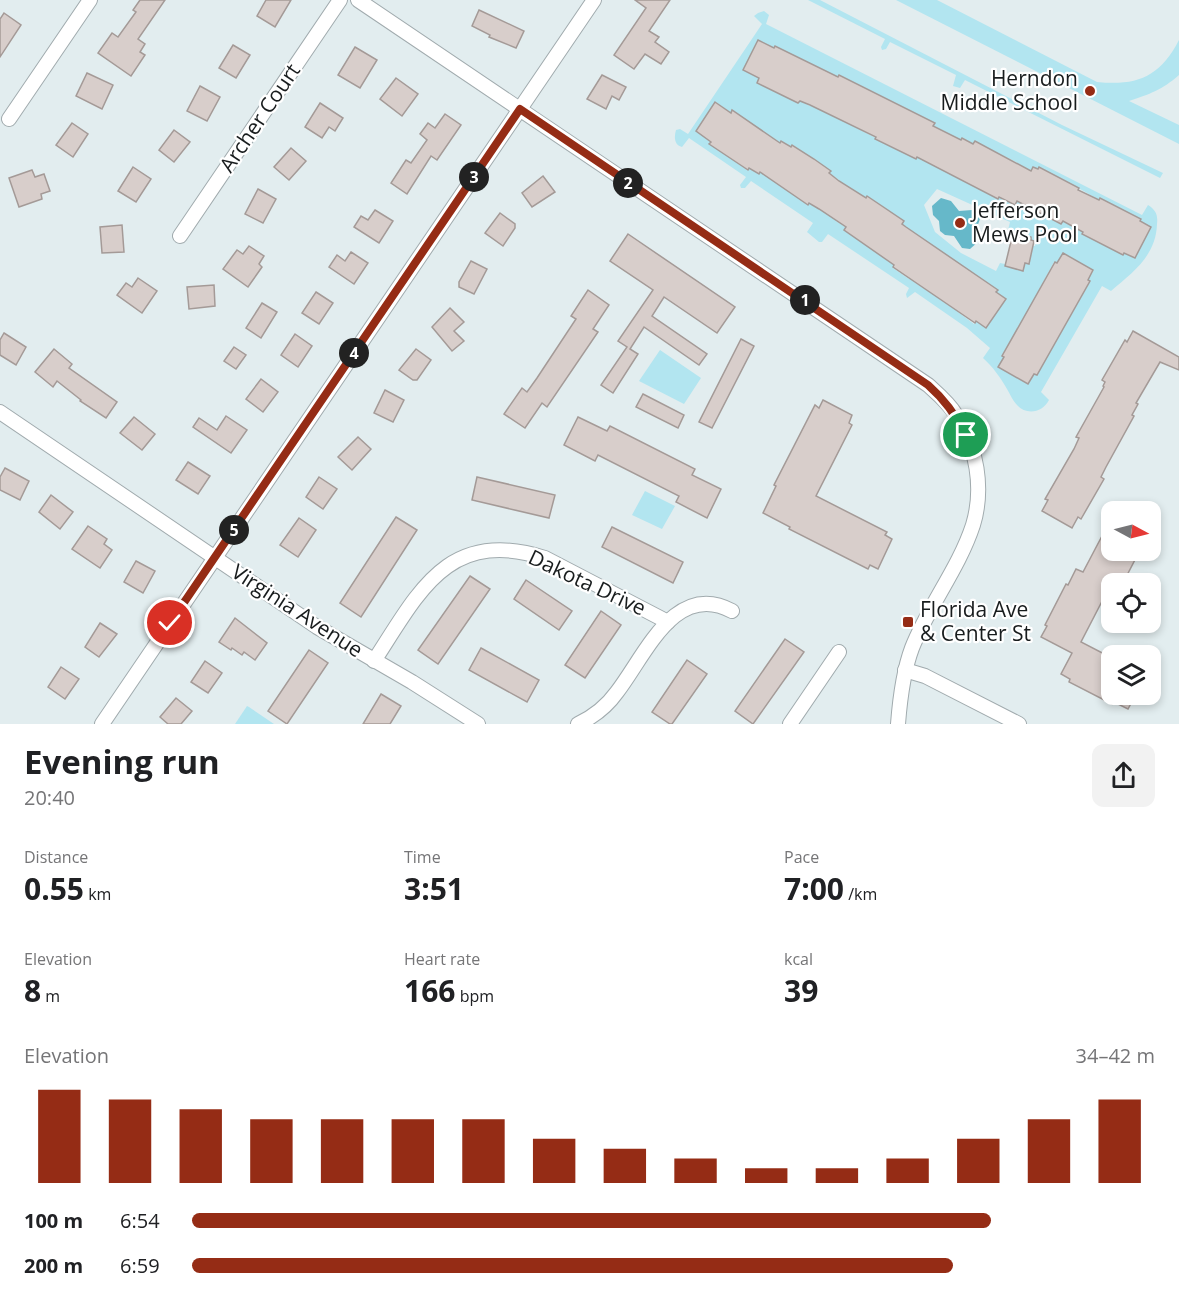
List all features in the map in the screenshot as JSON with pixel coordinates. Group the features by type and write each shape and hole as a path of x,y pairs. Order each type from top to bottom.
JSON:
{"street":[{"path":"9,119 90,0"},
{"name":"Archer Court","path":"180,236 340,0"},
{"path":"358,0 928,385 944,399 957,416 976,460 975,513 965,544 913,646 905,670 898,724"},
{"path":"102,724 594,0"},
{"name":"Virginia Avenue","path":"0,412 317,627 412,682 478,724"},
{"name":"Dakota Drive","path":"374,661 421,589 434,576 467,556 485,551 526,552 545,558 668,622"},
{"path":"578,724 603,708 616,694 668,622 686,608 698,603 710,603 721,605 732,611"},
{"path":"790,724 839,652"},
{"path":"905,670 925,676 1019,724"}],"shaded area":[{"path":"808,0 820,0 1062,125 1163,173 1160,178 965,80 960,88 953,86 956,75 890,42 886,49 882,50 885,39"},
{"path":"896,0 937,0 1097,82 1124,82 1146,76 1164,63 1179,40 1179,75 1156,91 1129,101 1179,125 1179,144"},
{"path":"764,11 769,15 766,24 1142,215 1148,205 1155,211 1156,235 1148,254 1135,270 1111,291 1102,286 1041,392 1049,400 1039,410 1025,411 1017,405 999,376 983,358 990,348 967,328 915,292 907,298 909,288 828,234 822,242 819,242 807,232 813,223 751,181 745,188 741,188 740,185 746,177 689,138 682,147 676,143 676,130 680,129 688,134 762,24 754,16","holes":["758,40 826,75 827,72 838,77 839,75 935,123 933,126 944,131 916,159 811,103 810,106 800,101 798,103 757,83 759,78 743,70","716,102 770,136 778,145 781,141 791,147 793,145 839,180 820,209 796,197 762,170 759,174 749,168 747,170 710,144 711,142 696,131","963,138 1016,162 1030,173 1039,167 1056,176 1059,181 1061,178 1099,200 1100,198 1141,219 1140,221 1151,227 1135,258 1124,253 1123,255 1082,234 1083,232 1063,221 1061,224 1021,204 1022,201 1018,199 1015,205 946,172","937,189 1010,222 1007,234 1013,235 1014,233 1031,237 1031,240 1037,241 1033,246 1029,263 1025,263 1023,271 1000,263 996,271 961,253 935,232 924,205","856,192 866,198 867,196 904,221 902,224 906,227 904,230 997,290 996,292 1006,299 986,328 976,321 974,324 958,312 956,307 954,309 938,298 939,296 914,282 911,276 909,279 893,268 894,265 844,230 845,227 836,221","1063,253 1093,271 1088,280 1090,282 1037,375 1034,374 1028,384 999,366 1004,357 1002,355 1035,303 1033,301 1054,262 1057,263"]},
{"name":"Jefferson Mews Pool","path":"941,198 951,201 959,211 972,210 979,215 977,231 979,241 970,249 962,248 954,236 945,235 940,231 939,221 933,215 932,206"},
{"path":"660,350 701,378 684,404 639,381"},
{"path":"645,491 675,506 662,529 632,515"},
{"path":"247,706 249,707 274,724 235,724"}],"building":[{"path":"140,0 165,0 138,39 145,44 140,52 145,55 131,76 98,53 112,33 118,37 136,12 133,10"},
{"path":"266,0 291,0 275,27 257,16"},
{"path":"635,0 670,0 649,31 659,37 655,42 669,52 661,64 645,54 634,69 614,55 646,8"},
{"path":"479,10 524,31 516,48 489,37 490,35 472,26"},
{"path":"4,13 21,25 0,57 0,19"},
{"path":"758,40 838,77 839,75 935,123 933,126 961,140 962,138 973,144 975,141 1031,171 1033,167 1038,169 1039,167 1079,188 1078,190 1099,200 1100,198 1141,219 1140,221 1151,227 1135,258 1124,253 1123,255 1082,234 1083,232 1063,221 1061,224 1017,201 1015,205 999,197 998,199 810,105 800,101 798,103 757,83 759,78 743,70"},
{"path":"233,45 250,55 236,78 219,68"},
{"path":"355,47 377,60 360,88 338,75"},
{"path":"87,73 113,85 102,109 76,96"},
{"path":"602,75 626,87 619,100 612,96 606,109 587,99"},
{"path":"396,78 418,94 402,116 380,99"},
{"path":"200,86 220,97 207,121 187,111"},
{"path":"715,102 731,113 732,110 780,143 781,141 791,147 792,145 814,159 831,171 829,173 839,181 866,198 867,196 904,221 902,224 906,227 998,290 996,292 1006,299 986,328 976,321 975,323 893,267 894,265 844,230 846,227 819,209 809,203 808,205 760,172 759,174 749,168 748,170 709,144 711,142 696,131"},
{"path":"320,103 343,118 335,131 329,127 322,138 305,127"},
{"path":"445,114 461,125 437,160 431,156 407,194 391,183 406,160 411,163 427,140 420,134 428,123 435,128"},
{"path":"72,123 88,134 73,157 56,145"},
{"path":"174,130 190,142 174,162 159,150"},
{"path":"291,148 306,161 289,180 274,167"},
{"path":"133,167 151,179 136,202 118,191"},
{"path":"32,170 35,177 44,174 50,191 41,194 42,199 19,207 9,178"},
{"path":"543,176 555,192 532,207 522,193"},
{"path":"258,189 276,199 263,223 245,214"},
{"path":"375,210 393,221 379,243 354,227 361,216 368,220"},
{"path":"500,213 515,224 515,228 503,246 485,233"},
{"path":"122,225 124,252 102,253 100,227"},
{"path":"1013,233 1031,237 1034,241 1029,264 1025,263 1023,271 1005,266"},
{"path":"628,234 735,307 717,333 664,297 652,316 707,354 699,365 644,327 630,349 638,354 613,393 601,385 627,347 618,341 653,290 610,261"},
{"path":"249,246 264,256 259,264 262,267 248,287 223,269 237,250 243,254"},
{"path":"351,252 368,263 354,284 329,267 337,255 345,261"},
{"path":"1063,253 1093,270 1088,280 1090,281 1037,375 1034,374 1028,384 998,367 1055,262 1057,263"},
{"path":"471,261 487,269 474,294 459,287 459,282"},
{"path":"138,278 157,291 142,313 117,295 126,283 132,287"},
{"path":"214,285 215,306 189,309 187,287"},
{"path":"588,290 609,305 593,329 598,332 547,407 542,403 525,428 504,414 522,388 527,392 537,378 576,319 571,316"},
{"path":"316,292 333,303 319,324 302,313"},
{"path":"262,303 277,312 261,338 246,328"},
{"path":"450,308 464,322 454,331 464,341 452,351 432,327"},
{"path":"1133,331 1179,357 1179,370 1160,362 1136,403 1138,404 1132,415 1134,416 1101,477 1104,479 1081,519 1078,517 1072,528 1042,511 1048,500 1045,499 1074,449 1079,438 1076,437 1104,387 1105,382 1102,380 1125,340 1127,342"},
{"path":"4,333 26,347 16,365 0,355 0,340"},
{"path":"295,334 312,346 298,367 281,355"},
{"path":"741,339 754,346 712,428 699,422"},
{"path":"234,347 246,355 236,369 224,361"},
{"path":"54,349 72,364 69,368 117,402 106,418 80,401 57,381 53,387 35,372"},
{"path":"416,349 431,360 417,380 413,380 399,370"},
{"path":"261,379 278,392 263,412 246,399"},
{"path":"385,390 404,400 393,422 374,413"},
{"path":"643,394 684,415 678,428 636,407"},
{"path":"823,400 852,415 849,423 852,425 816,496 887,532 885,535 892,539 878,569 870,565 868,569 789,529 790,527 763,513 776,486 774,485 815,405 819,408"},
{"path":"226,416 247,430 231,453 193,427 199,418 217,430"},
{"path":"134,417 155,434 142,450 120,433"},
{"path":"578,417 607,431 610,426 695,469 692,475 721,489 707,518 676,502 679,496 598,455 595,461 564,445"},
{"path":"358,437 371,449 352,470 338,457"},
{"path":"188,462 210,476 198,494 176,480"},
{"path":"5,468 29,481 20,500 0,490 0,477"},
{"path":"319,477 337,489 323,509 306,497"},
{"path":"477,477 555,495 549,518 472,500"},
{"path":"51,495 73,512 60,529 39,512"},
{"path":"396,517 417,530 361,617 340,603"},
{"path":"299,518 316,530 298,557 280,545"},
{"path":"88,526 107,539 104,544 112,550 100,568 72,549"},
{"path":"612,527 683,562 673,583 602,547"},
{"path":"1101,538 1101,561 1134,561 1128,573 1101,573 1101,603 1081,642 1101,652 1101,698 1069,682 1070,679 1061,674 1072,653 1041,637 1066,584 1068,585 1076,569 1083,572"},
{"path":"136,561 155,571 143,593 124,582"},
{"path":"470,576 490,589 438,664 418,650"},
{"path":"526,580 572,611 559,630 514,599"},
{"path":"601,611 621,625 585,678 565,665"},
{"path":"235,618 267,643 255,660 244,652 242,655 219,642"},
{"path":"100,623 117,634 99,657 85,647"},
{"path":"785,639 804,652 753,724 735,711"},
{"path":"481,648 539,680 527,702 469,670"},
{"path":"309,650 328,663 287,724 268,711"},
{"path":"687,660 707,674 670,724 652,712"},
{"path":"205,661 222,673 208,693 191,682"},
{"path":"61,667 79,679 65,699 48,687"},
{"path":"381,694 401,706 390,724 363,724"},
{"path":"176,698 192,711 181,724 168,724 160,717"}],"place":[{"name":"Herndon Middle School","path":"1090,91"},
{"name":"Jefferson Mews Pool","path":"960,223"},
{"name":"Florida Ave & Center St","path":"908,622"}],"route":[{"path":"170,623 520,109 928,385 944,399 957,416 966,435"}]}
